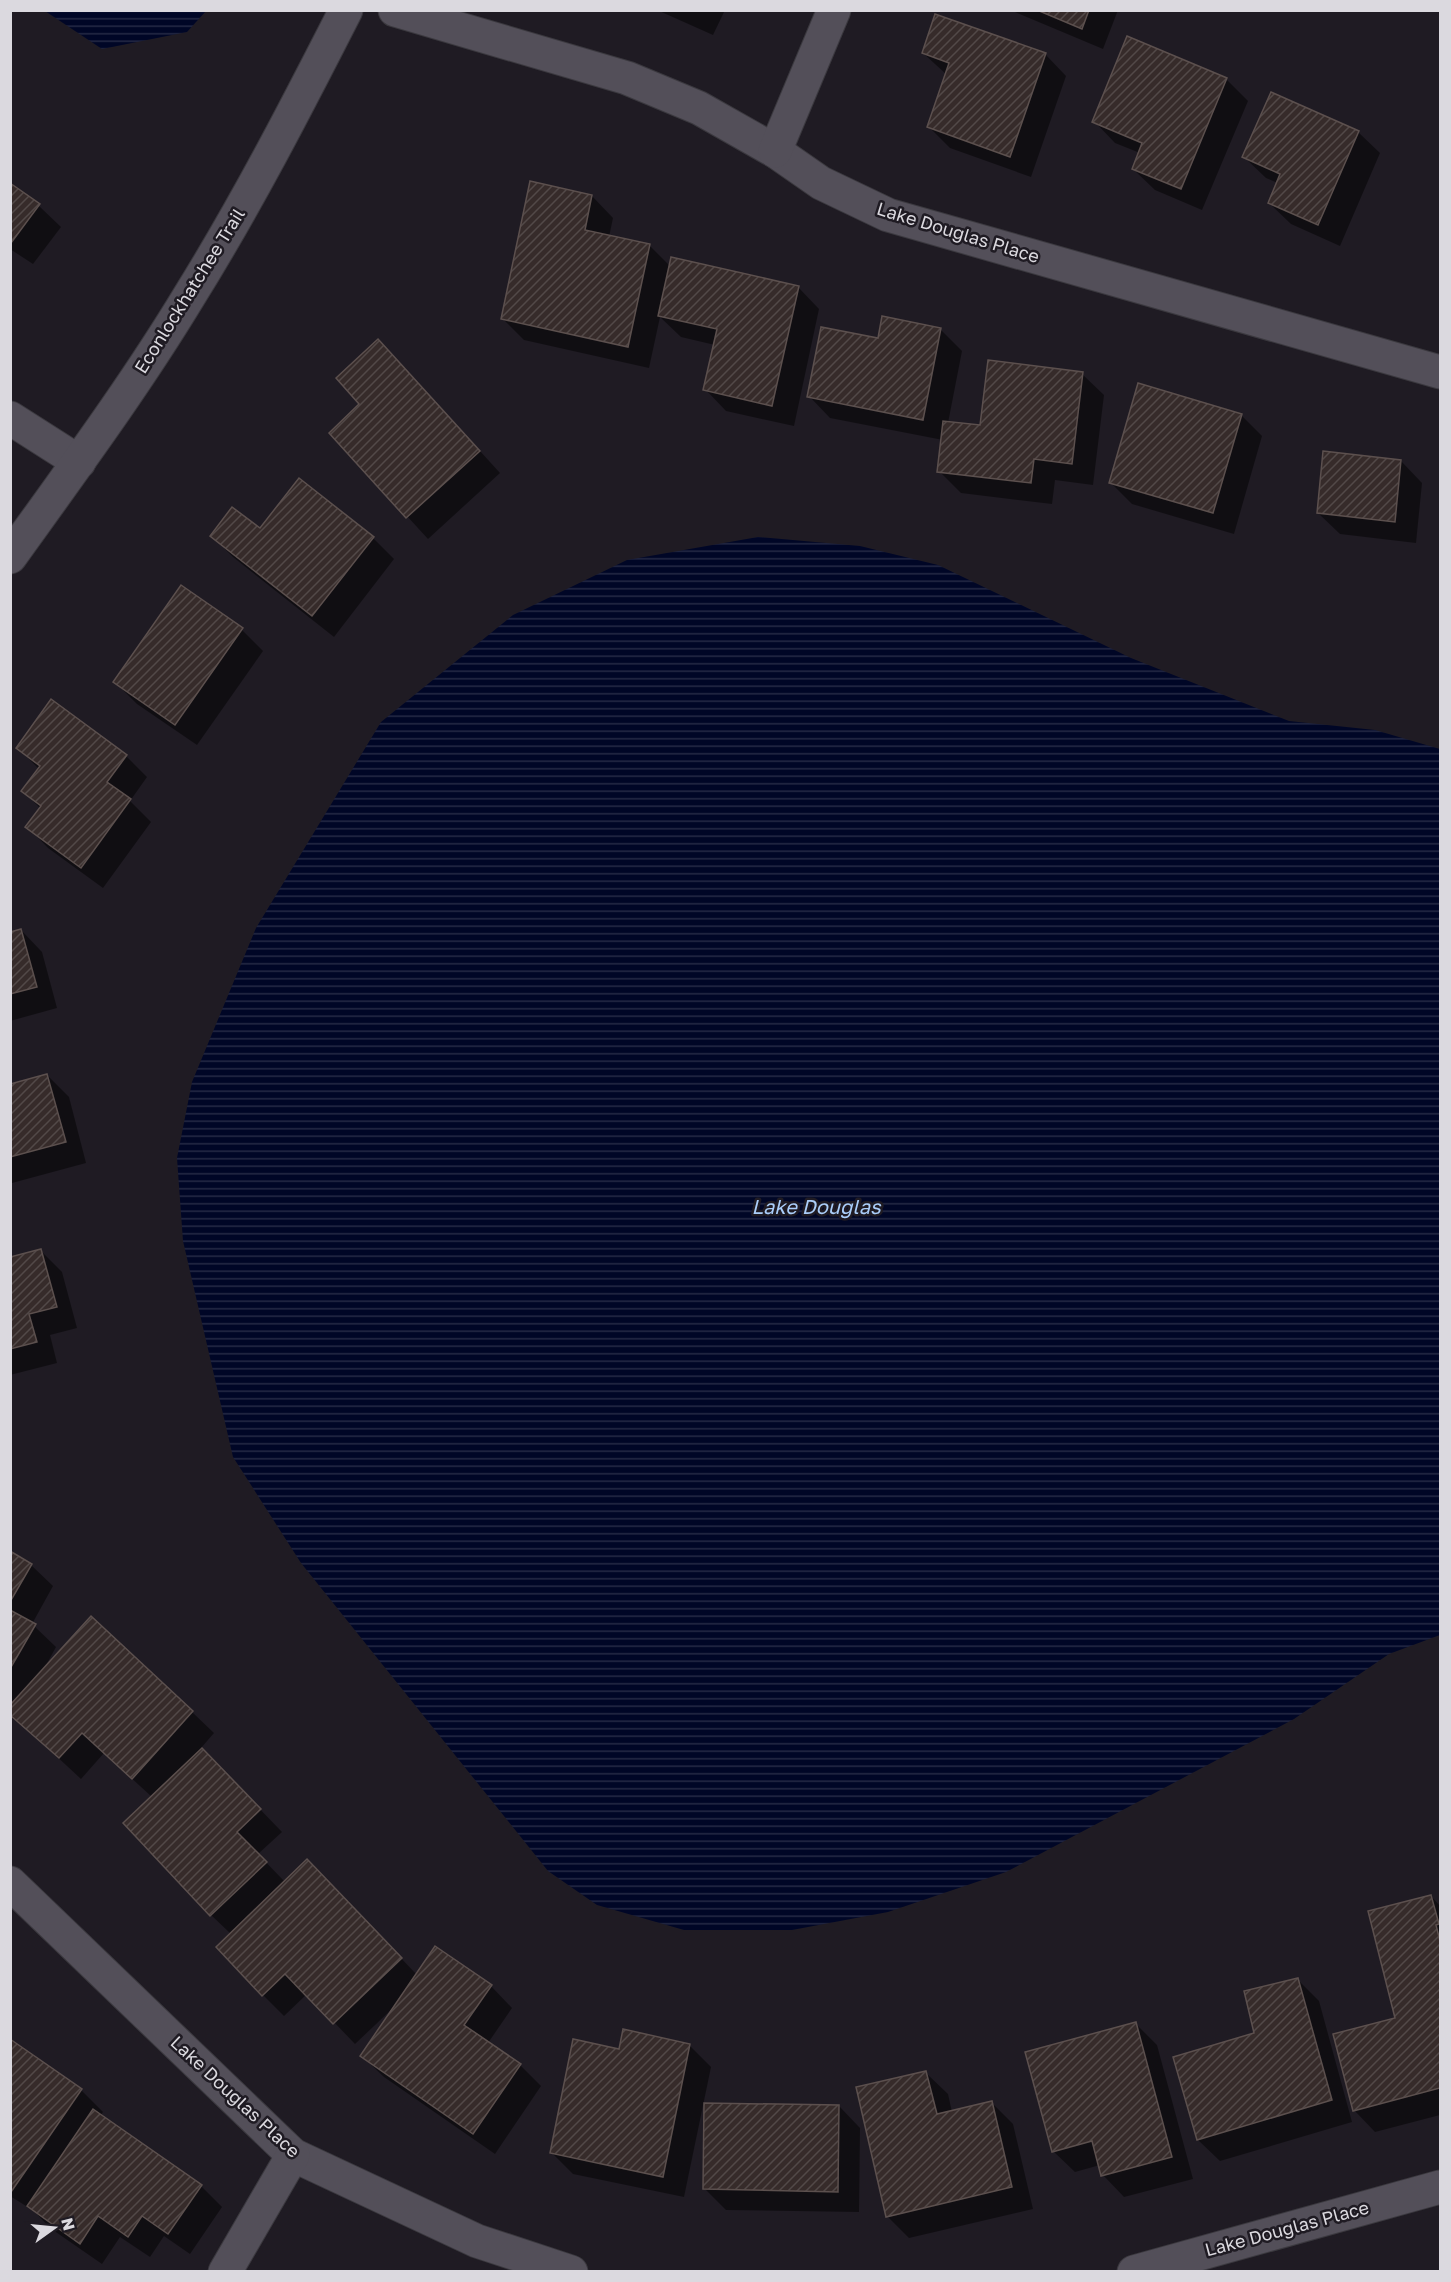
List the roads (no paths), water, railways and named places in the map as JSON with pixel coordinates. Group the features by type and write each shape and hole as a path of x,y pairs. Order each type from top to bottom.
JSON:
{"street":[{"name":"Econlockhatchee Trail","path":"10,557 79,462 188,300 254,189 346,10"},
{"name":"Lake Douglas Place","path":"395,10 627,78 699,108 775,151 821,183 888,215 1440,372"},
{"path":"775,151 834,10"},
{"path":"10,418 79,462"},
{"name":"Lake Douglas Place","path":"10,1883 293,2155 477,2241 571,2271"},
{"path":"225,2271 293,2155"},
{"name":"Lake Douglas Place","path":"1134,2271 1440,2187"}],"water":[{"path":"45,11 206,11 187,32 102,49"},
{"name":"Lake Douglas","path":"758,537 860,546 938,565 1131,658 1289,721 1375,730 1440,749 1440,1635 1389,1654 1294,1719 1006,1872 888,1912 792,1930 684,1930 597,1905 548,1871 301,1563 233,1457 183,1241 177,1158 192,1082 256,928 381,722 513,615 627,560"}]}
